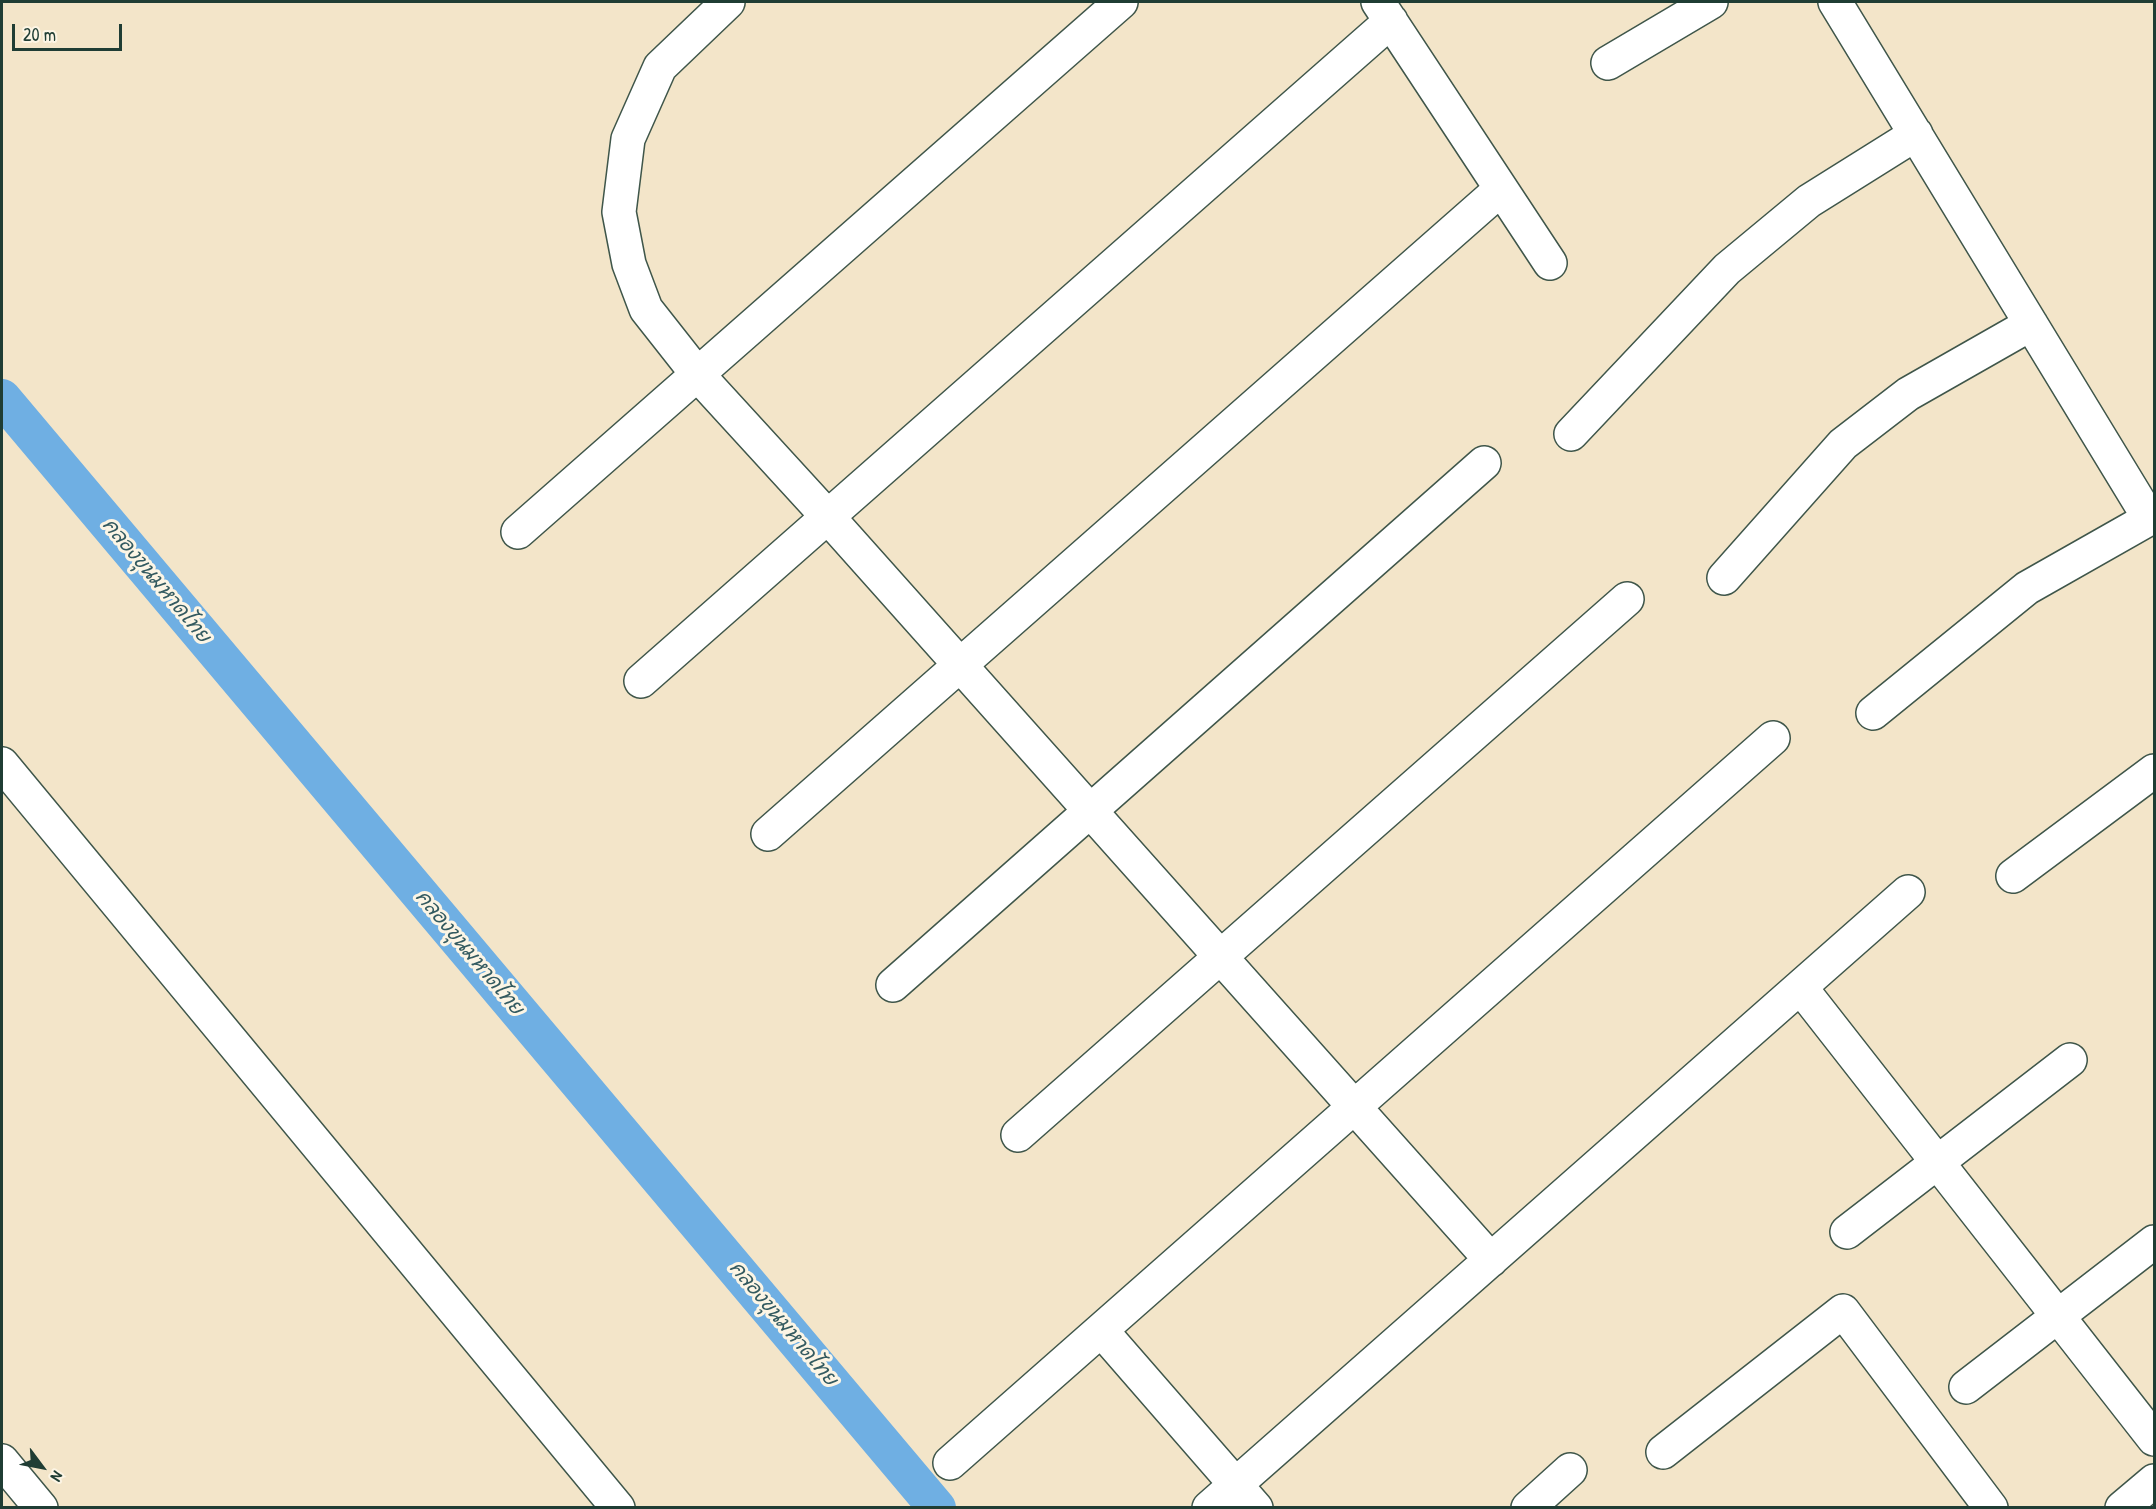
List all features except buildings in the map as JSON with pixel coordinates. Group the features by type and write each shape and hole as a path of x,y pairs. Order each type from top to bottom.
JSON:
{"street":[{"path":"728,2 660,67 628,139 619,212 629,264 646,309 698,375 828,517 1491,1260"},
{"path":"518,532 1121,2"},
{"path":"1608,63 1711,2"},
{"path":"1835,2 2031,324 2152,517 2027,588 1873,712"},
{"path":"641,681 828,517 1384,11 1550,263"},
{"path":"1571,434 1727,269 1809,201 1916,134"},
{"path":"768,834 1501,189"},
{"path":"1724,578 1843,444 1908,394 2031,324"},
{"path":"893,985 1484,463"},
{"path":"1018,1135 1627,599"},
{"path":"950,1463 1773,738"},
{"path":"2,764 618,1508"},
{"path":"2013,876 2154,771"},
{"path":"1209,1508 1246,1496 1491,1260 1908,892"},
{"path":"1801,988 2154,1439"},
{"path":"1847,1232 2070,1060"},
{"path":"1966,1387 2154,1242"},
{"path":"1663,1452 1843,1311 1981,1504"},
{"path":"1101,1330 1246,1496"},
{"path":"2,1461 41,1508"},
{"path":"1528,1508 1570,1470"},
{"path":"2122,1508 2154,1480"}],"waterway":[{"name":"คลองขุนมหาดไทย","path":"2,398 937,1508"}]}
